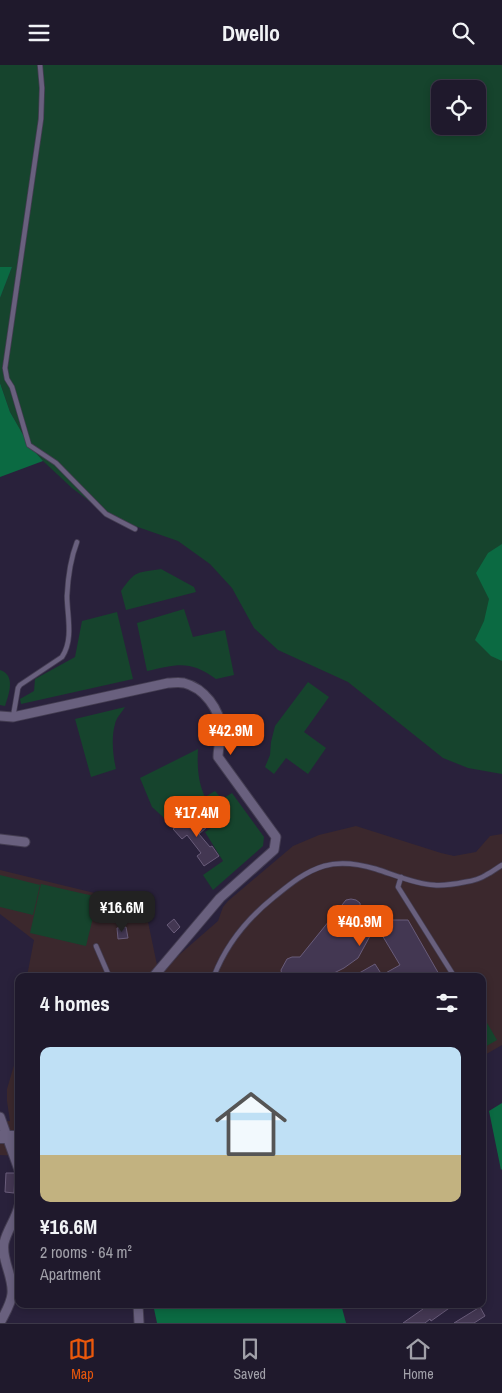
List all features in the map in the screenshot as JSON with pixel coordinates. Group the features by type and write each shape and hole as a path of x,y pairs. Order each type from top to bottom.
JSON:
{"street":[{"path":"0,716 13,717 168,683 184,683 199,691 208,699 218,714 221,730 218,757 276,837 274,850 220,898 157,973"},
{"path":"0,839 25,842"},
{"path":"0,1117 15,1157"},
{"path":"0,1323 12,1293 4,1244 15,1216"},
{"path":"138,1308 139,1323"}],"lane":[{"path":"40,65 42,88 41,119 5,368 7,379 12,387 28,445 56,463 106,514 135,529"},
{"path":"13,717 20,685 62,657 66,651 69,636 67,597 70,563 77,542"},
{"path":"216,973 227,950 249,920 263,906 296,879 325,865 342,863 364,866 434,885 449,885 485,876 502,865"},
{"path":"401,877 398,887 452,973"},
{"path":"96,946 108,973"}],"shaded area":[{"path":"356,826 454,856 476,852 490,836 502,834 502,1045 486,1054 486,973 163,973 179,955 218,921 223,907 228,901 293,846 319,835"},
{"path":"0,870 111,897 142,893 157,965 150,973 28,973 34,940 0,914"},
{"path":"15,1062 15,1156 0,1155 0,1122 10,1121 7,1089"}],"green space":[{"path":"0,65 502,65 502,774 468,768 443,758 348,682 278,650 254,628 232,588 210,564 178,541 106,514 72,488 43,461 29,445 10,412 0,383 0,298 12,267 0,267"},
{"path":"0,267 12,267 0,298"},
{"path":"0,383 10,412 29,445 43,461 0,477"},
{"path":"502,544 502,661 491,656 475,640 484,621 489,599 476,573 488,553"},
{"path":"161,569 194,587 196,592 126,610 121,591 130,579 141,572"},
{"path":"184,609 193,637 225,630 234,675 216,679 199,669 183,665 147,671 137,623"},
{"path":"117,612 133,679 21,704 20,699 34,691 35,679 75,657 82,621"},
{"path":"0,670 5,672 10,680 5,706 0,705"},
{"path":"308,682 329,697 304,732 326,748 308,774 286,758 274,774 265,767 270,755 275,726"},
{"path":"125,707 117,720 113,735 116,769 91,777 75,719"},
{"path":"198,749 198,774 205,797 215,791 222,799 232,793 264,837 263,846 213,890 203,875 223,861 205,832 211,828 198,810 173,826 152,807 140,778"},
{"path":"0,875 40,885 33,915 0,907"},
{"path":"41,884 98,897 86,946 30,933"},
{"path":"138,900 141,915 115,921 112,906"},
{"path":"486,1021 497,1040 486,1046"},
{"path":"502,1103 502,1169 501,1170 489,1111"},
{"path":"154,1308 342,1308 346,1323 157,1323"}],"building":[{"path":"197,813 208,826 199,834 210,847 212,846 219,856 204,866 197,856 201,853 187,835 182,839 173,829"},
{"path":"346,900 356,900 360,903 361,915 369,920 408,920 438,973 386,973 400,965 376,925 358,958 344,968 334,973 282,973 281,970 287,959 300,957"},
{"path":"174,919 180,927 174,933 167,925"},
{"path":"126,927 128,938 118,939 117,928"},
{"path":"375,964 381,973 359,973"},
{"path":"6,1173 15,1174 14,1193 5,1192"},
{"path":"449,1308 425,1323 403,1323 423,1309"},
{"path":"478,1308 481,1308 485,1316 474,1323 454,1323"}]}
